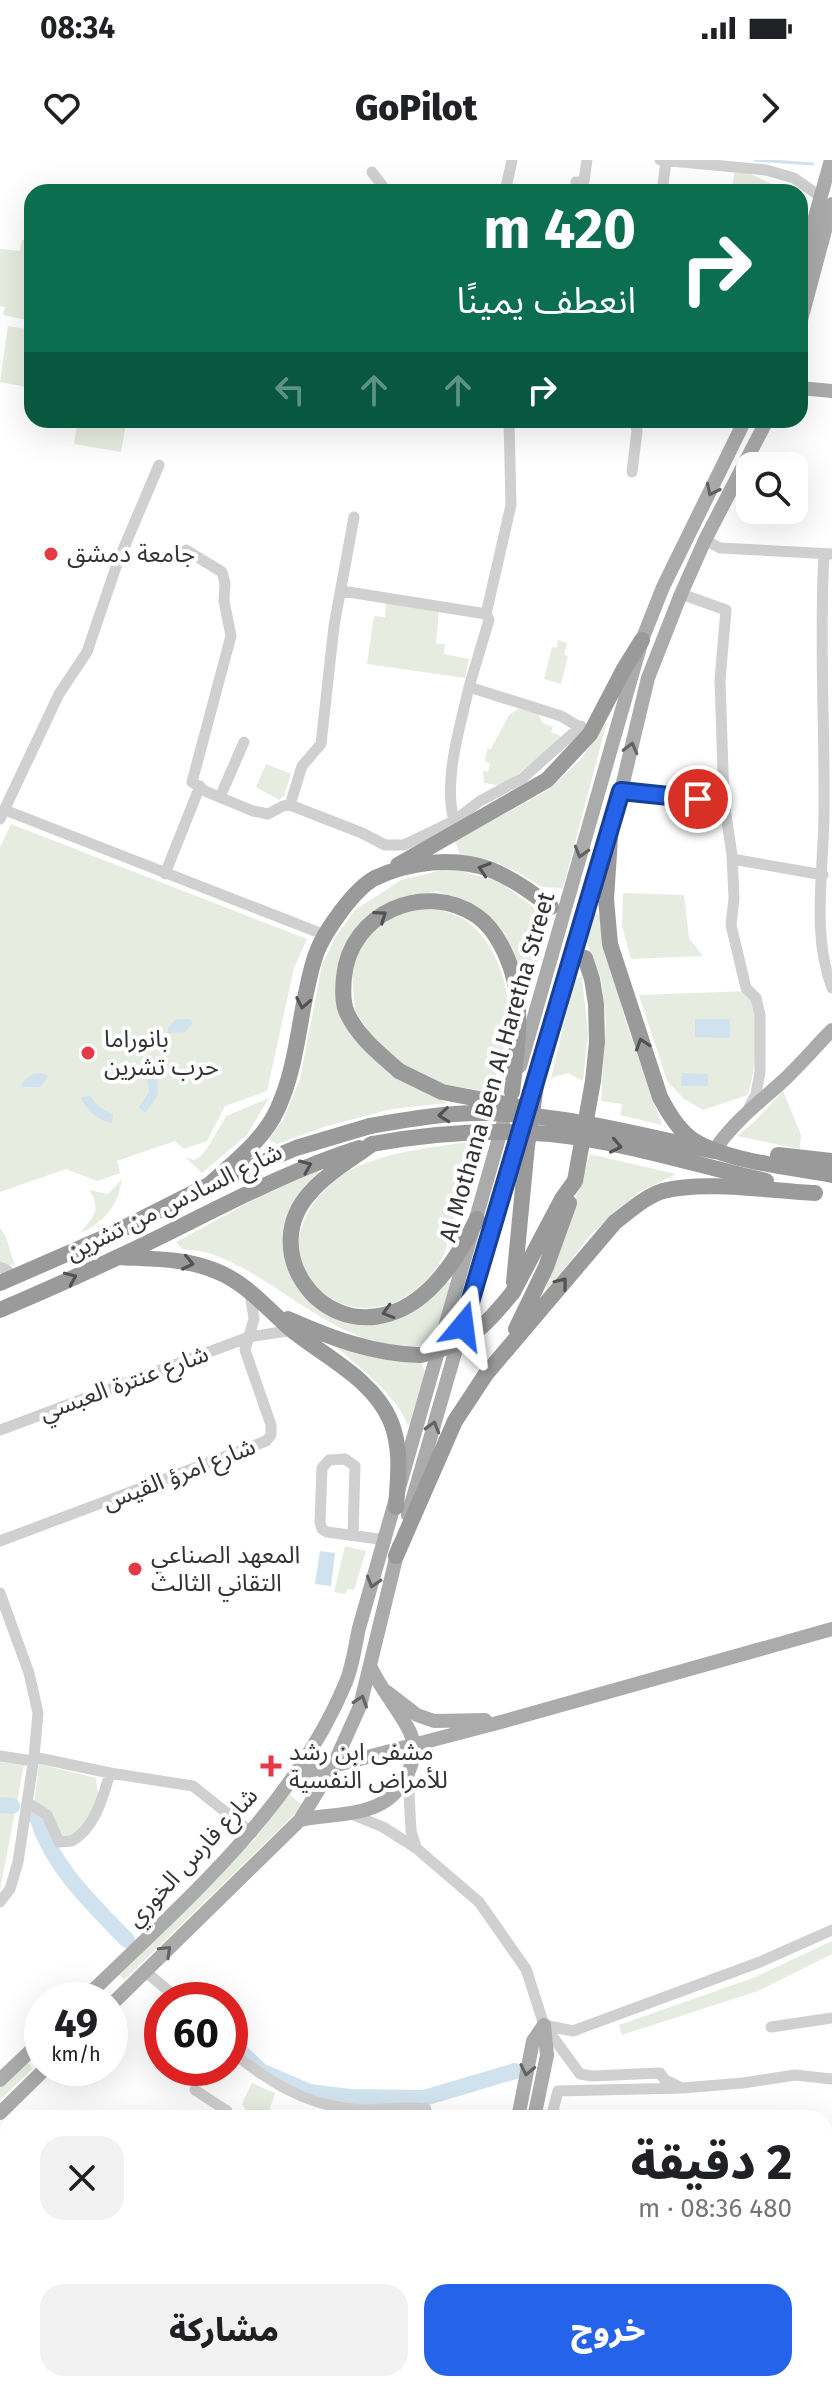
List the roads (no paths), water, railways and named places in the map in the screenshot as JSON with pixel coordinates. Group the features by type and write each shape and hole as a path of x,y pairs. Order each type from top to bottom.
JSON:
{"highway":[{"path":"209,1185 259,1138 277,1111 288,1083 308,981 325,935 354,896 373,879 547,780 586,730 642,640"},
{"path":"611,823 606,899 610,944 660,1097 673,1120 689,1137 720,1152 832,1161"},
{"path":"373,879 410,867 458,861 487,868 521,884 551,907"},
{"path":"512,1092 518,1013 514,981 508,962 490,929 477,916 438,902 420,901 395,906 375,918 360,933 350,951 345,970 345,1010 370,1045 399,1071 442,1092 561,1112 625,1133 832,1175"},
{"path":"511,1342 546,1267 575,1181 597,1042 596,1004 585,958"},
{"path":"513,1292 527,1146 540,1059"},
{"name":"شارع السادس من تشرين","path":"4,1276 110,1235 209,1185 296,1148 370,1126 456,1114 495,1114 558,1120 625,1133"},
{"name":"شارع السادس من تشرين","path":"0,1310 119,1257 315,1162 372,1144 455,1132 552,1134 824,1195"},
{"path":"372,1144 309,1193 293,1226 290,1245 297,1274 314,1298 338,1311 361,1318 389,1314 412,1303 452,1263 477,1219"},
{"path":"272,1311 370,1350 393,1355 420,1355 451,1347 486,1325 513,1292 562,1199 575,1181"},
{"path":"396,1556 455,1421 511,1342 615,1222 662,1192 700,1186 824,1195"},
{"path":"119,1257 171,1260 197,1264 218,1272 250,1291 293,1330 362,1383 388,1415 399,1451 396,1507"}],"main road":[{"path":"808,286 826,201 831,160"},
{"path":"808,249 826,201"},
{"path":"808,389 832,391"},
{"name":"Al Mothana Ben Al Haretha Street","path":"396,1507 642,640 663,587 741,428"},
{"name":"شارع فارس الخوري","path":"128,1988 300,1820 333,1766 360,1706 396,1556 621,791 648,678 705,540 763,428"},
{"path":"720,1152 724,1135 832,1030"},
{"name":"شارع فارس الخوري","path":"101,1982 252,1833 296,1773 348,1678 396,1507"},
{"path":"296,1773 524,1716 832,1629"},
{"path":"300,1820 375,1808 392,1797 408,1774 414,1756 410,1732 371,1668"},
{"path":"380,1687 417,1715 434,1721 501,1722"},
{"path":"520,2110 533,2041 544,2025"},
{"path":"536,2110 547,2055 544,2025"},
{"path":"0,2080 24,2057"},
{"path":"3,2110 28,2086"}],"street":[{"path":"507,184 512,160"},
{"path":"576,184 584,181 587,160"},
{"path":"660,160 766,170 794,178 802,184"},
{"path":"663,184 666,161"},
{"path":"372,172 381,184"},
{"path":"808,188 826,201"},
{"path":"454,821 450,806 454,766 469,687 489,620 486,614 511,505 509,428"},
{"path":"632,472 636,428"},
{"path":"159,465 117,564 87,652 59,694 3,815 325,935"},
{"path":"290,805 302,766 321,744 334,626 354,517"},
{"path":"705,540 720,548 828,554 820,623 828,800 819,907 825,971 832,988"},
{"path":"186,550 222,572 224,601 231,625 227,656 192,782 220,797 268,814 290,805 385,845 404,845 454,821 480,801 523,778 586,730 561,716 469,687"},
{"path":"342,591 486,614"},
{"path":"681,594 726,610 720,680 724,801 734,898 731,925 746,988 756,998 760,1015 760,1072 756,1094 746,1113"},
{"path":"220,797 244,742"},
{"path":"165,874 200,786"},
{"path":"621,791 724,801"},
{"path":"732,859 823,875"},
{"path":"249,1337 254,1319 250,1291"},
{"path":"249,1337 272,1311"},
{"name":"شارع عنترة العبسي","path":"0,1430 249,1337 293,1330"},
{"name":"شارع امرؤ القيس","path":"0,1541 266,1441 272,1432 271,1425 245,1355 249,1337"},
{"path":"353,1535 355,1466 345,1459 329,1460 322,1468 321,1526 327,1532 386,1540"},
{"path":"0,1593 35,1694 38,1713 34,1759 14,1881 0,1902"},
{"path":"0,1756 193,1786 252,1833"},
{"path":"27,1802 47,1815 59,1842 72,1841 85,1830 97,1811 110,1773"},
{"path":"408,1774 411,1831 416,1848"},
{"path":"351,1814 383,1827 416,1848 479,1902 526,1969 544,2025 580,2074 660,2073 665,2080 682,2088"},
{"path":"544,2025 573,2031 760,1962 832,1930"},
{"path":"145,1971 158,1982"},
{"path":"771,2027 832,2018"},
{"path":"248,2065 269,2081 314,2100 354,2110 411,2106 426,2110"},
{"path":"553,2110 558,2091 682,2088 795,2075 832,2079"},
{"path":"195,2090 225,2110"}],"water":[{"path":"187,1019 192,1024 185,1032 168,1033 175,1020"},
{"path":"695,1019 730,1019 730,1038 695,1037"},
{"path":"157,1070 158,1095 145,1113 139,1107 149,1092 147,1073"},
{"path":"682,1073 708,1074 708,1086 681,1086"},
{"path":"32,1074 48,1076 40,1087 22,1087 22,1083"},
{"path":"89,1095 99,1107 113,1114 112,1123 86,1107 81,1098"},
{"path":"320,1551 335,1553 331,1586 315,1584"}],"waterway":[{"path":"755,160 813,164"},
{"path":"0,1805 12,1806"},
{"path":"37,1817 52,1852 63,1868 127,1940"},
{"path":"248,2059 261,2071 310,2092 350,2097 424,2098 515,2071"}],"place":[{"name":"جامعة دمشق","path":"51,554"},
{"name":"بانوراما حرب تشرين","path":"88,1053"},
{"name":"المعهد الصناعي التقاني الثالث","path":"135,1569"},
{"name":"مشفى ابن رشد للأمراض النفسية","path":"271,1766"}]}
